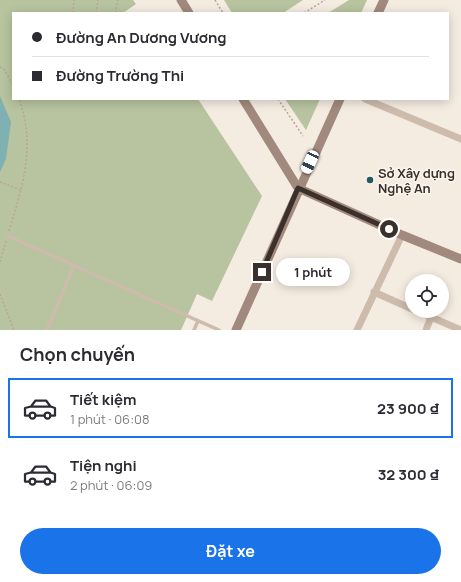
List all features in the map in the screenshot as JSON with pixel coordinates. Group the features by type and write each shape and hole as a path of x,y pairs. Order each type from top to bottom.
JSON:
{"street":[{"path":"181,0 188,12"},
{"path":"378,12 384,0"},
{"path":"244,100 298,188 402,235 461,259"},
{"path":"238,329 298,188 340,100"},
{"path":"367,100 461,139"},
{"path":"357,330 402,235"},
{"path":"374,292 405,306"},
{"path":"426,330 432,318"},
{"path":"434,318 461,330"}],"lane":[{"path":"8,236 219,330"},
{"path":"47,330 74,265"},
{"path":"194,330 198,321"}],"path":[{"path":"73,12 74,0"},
{"path":"96,12 98,0"},
{"path":"116,12 118,0"},
{"path":"214,0 222,12"},
{"path":"306,12 325,0"},
{"path":"0,67 4,69 12,83"},
{"path":"0,262 21,190 28,151 25,115 19,100"},
{"path":"279,100 302,136"},
{"path":"0,182 21,190"},
{"path":"0,294 14,330"}],"green space":[{"path":"0,0 133,0 136,4 124,12 12,12 12,100 199,100 262,196 212,301 197,294 181,330 0,330"},
{"path":"224,0 303,0 285,12 231,12"},
{"path":"349,0 367,0 361,12 330,12"},
{"path":"286,100 320,100 306,130"}],"water":[{"path":"0,96 11,122 6,159 0,172"}],"place":[{"name":"Sở Xây dựng Nghệ An","path":"370,180"}],"route":[{"path":"262,272 298,188 389,229"}]}
